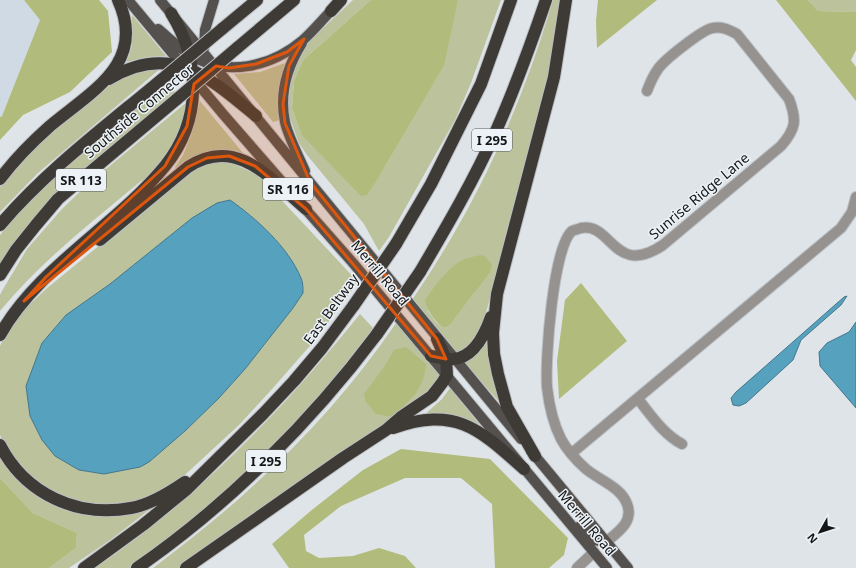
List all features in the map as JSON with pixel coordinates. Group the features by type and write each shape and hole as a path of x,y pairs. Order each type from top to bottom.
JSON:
{"highway":[{"path":"0,179 28,146 103,82 121,58 127,40 127,28 124,13 118,0"},
{"name":"Southside Connector","path":"0,225 14,208 42,180 257,0"},
{"name":"Southside Connector","path":"0,275 24,240 58,199 294,0"},
{"path":"331,11 343,0"},
{"name":"East Beltway","path":"84,568 133,533 187,489 263,414 322,348 396,244 431,184 481,84 511,0"},
{"name":"I 295","path":"137,568 226,498 287,441 377,334 420,272 456,210 496,131 528,53 546,0"},
{"path":"431,356 450,359 469,353 481,341 488,326 554,77 566,0"},
{"path":"0,335 8,321 46,277 124,208 165,166 175,152 187,126 193,99 194,73 184,38 171,13"},
{"path":"103,82 119,72 144,65 162,63 194,73 217,84 256,116"},
{"path":"24,301 188,167 207,158 215,156 229,156 244,160 256,166 306,209"},
{"path":"0,319 18,296 37,276 165,166"},
{"path":"497,294 493,333 494,354 498,374 507,407 535,456"},
{"path":"186,568 337,462 386,430 401,417 432,396 446,375 450,359 437,339"},
{"path":"386,430 409,422 428,419 448,420 481,432 492,440 528,474"},
{"path":"0,445 16,469 37,489 70,505 104,511 132,508 155,500 175,489 217,459"}],"main road":[{"name":"Merrill Road","path":"128,0 194,73 223,114 431,356 606,568"},
{"path":"154,0 171,13"},
{"name":"Merrill Road","path":"160,0 437,339"},
{"path":"208,60 205,30 214,0"},
{"path":"141,16 189,54 229,68 256,64 273,59 287,52 304,39 331,11"},
{"path":"304,39 289,66 283,104 286,123 310,182"},
{"path":"194,73 208,60"},
{"name":"Merrill Road","path":"450,359 535,456 628,568"},
{"path":"528,474 542,481 588,535 594,540 606,542"},
{"path":"594,552 602,552 606,554 619,568"}],"street":[{"name":"Sunrise Ridge Lane","path":"606,542 623,528 629,518 628,505 622,494 586,469 562,440 553,420 547,386 549,328 552,300 563,246 572,231 582,228 594,229 604,236 615,248 628,254 638,256 651,253 663,245 781,146 790,135 794,122 794,112 789,99 737,34 725,28 713,28 700,33 659,67 652,78 647,91"},
{"path":"572,453 841,228 852,212 856,197"},
{"path":"638,399 666,433 682,444"},
{"path":"577,568 594,552"}],"highlighted area":[{"path":"304,39 289,66 283,104 285,123 310,182 437,339 446,359 431,356 306,209 255,166 229,156 207,158 188,167 24,301 46,277 165,166 187,126 194,84 216,66 229,68 256,64 287,52"}],"shaded area":[{"path":"0,0 24,0 40,20 2,116 0,117"}],"green space":[{"path":"24,0 99,0 108,11 112,52 70,92 23,115 0,140 0,117 2,116 40,20"},
{"path":"353,0 371,0 303,60 294,81 292,108 301,134 380,175 411,121 453,19 458,0 501,0 471,83 455,120 389,237 379,251 364,224 307,155 299,143 287,110 289,85 296,61 306,44"},
{"path":"371,0 458,0 444,65 380,175 367,195 361,196 301,134 292,108 294,81 303,60"},
{"path":"553,0 563,0 556,47 479,337 464,352 455,353 412,300 457,229 476,193 511,118","holes":["479,255 475,292 451,324 447,327 443,328 436,322 428,311 471,258"]},
{"path":"598,0 657,0 597,48 596,21"},
{"path":"776,0 808,0 818,11 856,12 856,50 851,60 856,67 856,101"},
{"path":"808,0 856,0 856,12 818,11"},
{"path":"132,15 166,56 147,57 127,62 132,43"},
{"path":"285,63 279,91 280,120 273,122 234,74 260,72"},
{"path":"161,68 38,173 0,212 0,187 28,154 51,133 96,98 113,82 129,74"},
{"path":"168,84 175,92 59,191 32,220 0,264 0,235 19,214 80,155"},
{"path":"188,101 187,111 173,148 148,178 141,181 32,275 0,311 0,295 27,249 62,209 88,184"},
{"path":"200,101 243,153 242,156 176,170 175,167 183,155 191,136"},
{"path":"229,162 259,176 358,282 315,340 273,388 239,425 175,484 139,502 112,507 68,500 36,483 6,448 0,435 0,346 4,337 22,312 46,289 193,170 210,163","holes":["230,200 271,234 288,255 302,280 303,293 245,369 219,398 185,431 149,462 120,471 104,474 79,470 30,416 26,386 42,343 66,315 110,284 192,218"]},
{"path":"479,255 485,256 492,265 490,272 451,324 443,328 432,316 425,301 431,291 451,268 463,260"},
{"path":"581,283 627,341 559,399 557,361 565,300"},
{"path":"360,314 373,328 320,396 248,473 162,545 130,568 95,568 133,541 169,512 237,451 301,384"},
{"path":"396,323 440,375 436,387 181,568 153,568 230,507 293,448 347,388 381,345"},
{"path":"488,339 502,405 463,361 477,353"},
{"path":"406,347 426,364 419,388 411,399 393,417 376,414 366,402 364,394 384,367 394,350"},
{"path":"450,388 479,424 476,426 424,415 442,399"},
{"path":"401,449 490,459 568,538 564,555 549,568 495,568 492,504 461,478 405,478 341,506 304,535 306,551 319,558 353,556 379,548 405,556 416,568 289,568 272,544 313,509 363,470"},
{"path":"0,455 44,499 141,511 149,510 110,540 69,568 49,568 76,548 77,533 33,513 0,478"},
{"path":"0,478 33,513 77,533 76,548 49,568 0,568"}],"water":[{"path":"230,200 271,234 288,255 295,267 302,280 303,293 293,308 245,369 219,398 185,431 149,462 140,467 104,474 79,470 55,456 42,440 30,416 26,386 42,343 66,315 110,284 192,218 217,203"},
{"path":"847,296 841,305 801,340 793,360 746,403 739,406 733,405 731,398 736,392 844,297"},
{"path":"856,322 856,408 820,366 819,352 827,343 849,332"}]}
